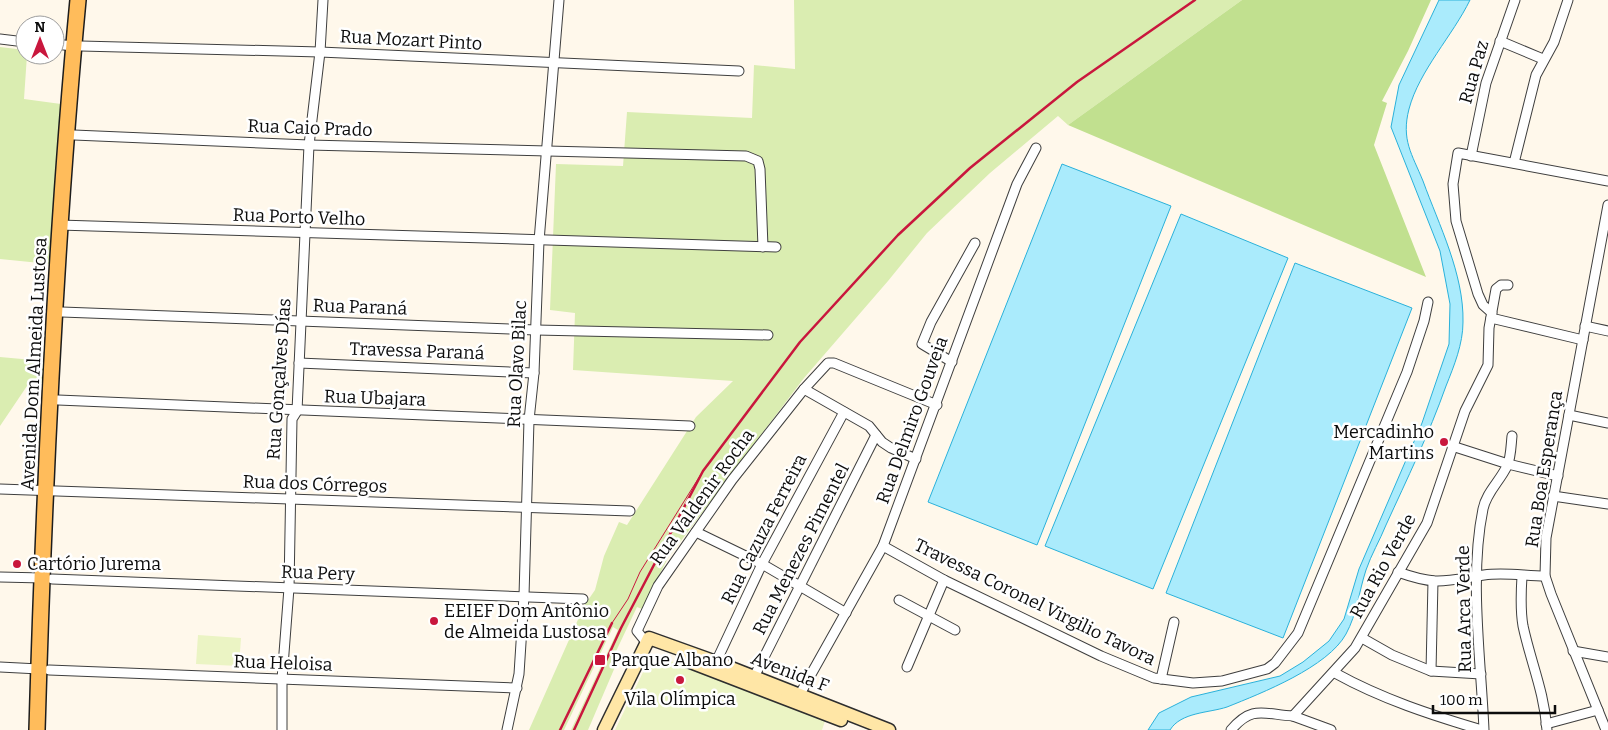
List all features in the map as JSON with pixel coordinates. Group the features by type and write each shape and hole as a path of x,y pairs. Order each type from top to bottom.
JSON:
{"main road":[{"name":"Avenida Dom Almeida Lustosa","path":"37,730 44,669 52,440 63,225 77,46 78,0"},
{"name":"Avenida Dom Almeida Lustosa","path":"77,46 86,0"},
{"name":"Avenida Dom Almeida Lustosa","path":"52,440 58,400 63,225 74,135 74,79"},
{"name":"Avenida Dom Almeida Lustosa","path":"44,669 47,730"}],"street":[{"name":"Rua Gonçalves Días","path":"282,730 282,679 289,588 289,500 292,419 297,411 308,144 320,52 323,0"},
{"name":"Rua Olavo Bilac","path":"507,730 517,688 524,596 529,420 534,373 539,241 559,0"},
{"name":"Rua Paz","path":"1471,156 1484,91 1515,0"},
{"path":"1514,163 1536,75 1543,59 1554,42 1568,0"},
{"path":"0,39 15,41"},
{"path":"1500,41 1543,59"},
{"name":"Rua Mozart Pinto","path":"65,45 320,52 739,71"},
{"name":"Rua Caio Prado","path":"74,135 545,152 746,156 758,161 763,247"},
{"name":"Rua Delmiro Gouveia","path":"800,694 883,546 937,405 1017,184 1036,148"},
{"path":"1583,340 1492,315 1483,305 1456,221 1453,184 1458,153 1608,181"},
{"name":"Rua Boa Esperança","path":"1606,730 1573,651 1546,576 1546,538 1608,205"},
{"name":"Rua Porto Velho","path":"63,225 303,234 776,247"},
{"path":"952,362 922,344 931,322 975,243"},
{"name":"Rua Rio Verde","path":"1293,716 1335,673 1362,638 1427,523 1452,446 1471,396 1488,365 1489,328 1498,286 1508,285"},
{"name":"Travessa Coronel Virgilio Tavora","path":"883,546 944,580 1101,656 1140,672 1162,679 1193,683 1222,681 1268,669 1298,633 1407,372 1424,321 1428,302"},
{"name":"Rua Paraná","path":"62,312 536,330 768,335"},
{"path":"1585,326 1608,331"},
{"name":"Rua Valdenir Rocha","path":"644,637 658,586 732,480 804,390 830,362 937,405"},
{"name":"Travessa Paraná","path":"299,363 534,373"},
{"path":"804,390 869,426 891,448 916,459"},
{"name":"Rua Ubajara","path":"58,400 690,426"},
{"name":"Rua Cazuza Ferreira","path":"716,662 762,564 844,412"},
{"path":"1569,415 1608,423"},
{"name":"Rua Menezes Pimentel","path":"754,677 876,435"},
{"name":"Rua Arca Verde","path":"1483,730 1477,577 1483,509 1486,498 1508,464 1512,436"},
{"path":"1452,446 1508,464 1558,476"},
{"name":"Rua dos Córregos","path":"0,489 630,511"},
{"path":"1554,496 1608,504"},
{"path":"696,532 762,564 846,613"},
{"path":"1398,572 1424,581 1433,582 1456,581 1495,574 1546,576"},
{"path":"1522,576 1520,607 1523,626 1544,696 1546,727 1598,710"},
{"name":"Rua Pery","path":"0,577 583,599"},
{"path":"907,667 944,580"},
{"path":"1431,670 1433,582"},
{"path":"899,600 955,630"},
{"path":"1162,679 1174,622"},
{"path":"604,730 644,637"},
{"name":"Avenida F","path":"644,637 754,677 774,689 800,694 889,730"},
{"name":"Avenida F","path":"644,637 663,651 774,689 866,730"},
{"path":"1362,638 1392,655 1431,670 1481,674"},
{"path":"1573,651 1608,657"},
{"name":"Rua Heloisa","path":"0,668 517,688"},
{"path":"1335,673 1366,690 1407,706 1483,730"},
{"path":"1231,730 1241,719 1250,713 1293,716 1331,730"}],"green space":[{"path":"794,0 1242,0 1068,125 1058,116 990,173 927,233 804,378 668,558 642,609 637,607 610,664 615,667 588,730 571,730 618,630 613,627 564,730 529,730 584,606 595,590 604,556 619,522 627,525 696,417 733,381 573,370 575,313 550,310 556,164 623,166 627,112 752,118 754,65 795,69"},
{"path":"1242,0 1431,0 1408,51 1382,101 1387,103 1374,145 1426,277 1068,125"},
{"path":"0,47 15,49 15,65 26,65 24,99 61,104 50,264 0,259"},
{"path":"0,357 44,361 42,383 29,383 0,426"},
{"path":"198,635 241,638 239,666 196,664"},
{"name":"Vila Olímpica","path":"658,656 825,721 822,730 615,730 646,666"}],"water":[{"path":"1439,0 1470,0 1420,81 1409,109 1406,130 1412,155 1455,268 1462,304 1463,330 1460,347 1432,422 1368,564 1350,626 1337,646 1310,668 1258,694 1227,707 1188,716 1175,724 1170,730 1148,730 1159,713 1191,697 1280,676 1303,662 1329,641 1344,619 1359,569 1422,423 1449,344 1450,304 1440,251 1391,127 1399,85"},
{"path":"1062,164 1171,206 1037,545 928,502"},
{"path":"1181,214 1288,258 1153,589 1045,546"},
{"path":"1295,263 1412,308 1283,638 1166,593"}],"tram line":[{"path":"612,623 628,599 640,572 703,471"}],"railway":[{"path":"574,730 621,628 703,471 800,342 898,235 970,168 1077,82 1195,0"},
{"path":"560,730 612,623"}],"place":[{"name":"Mercadinho Martins","path":"1444,442"},
{"name":"Cartório Jurema","path":"17,564"},
{"name":"EEIEF Dom Antônio de Almeida Lustosa","path":"434,621"},
{"name":"Parque Albano","path":"600,660"},
{"name":"Vila Olímpica","path":"680,680"}]}
